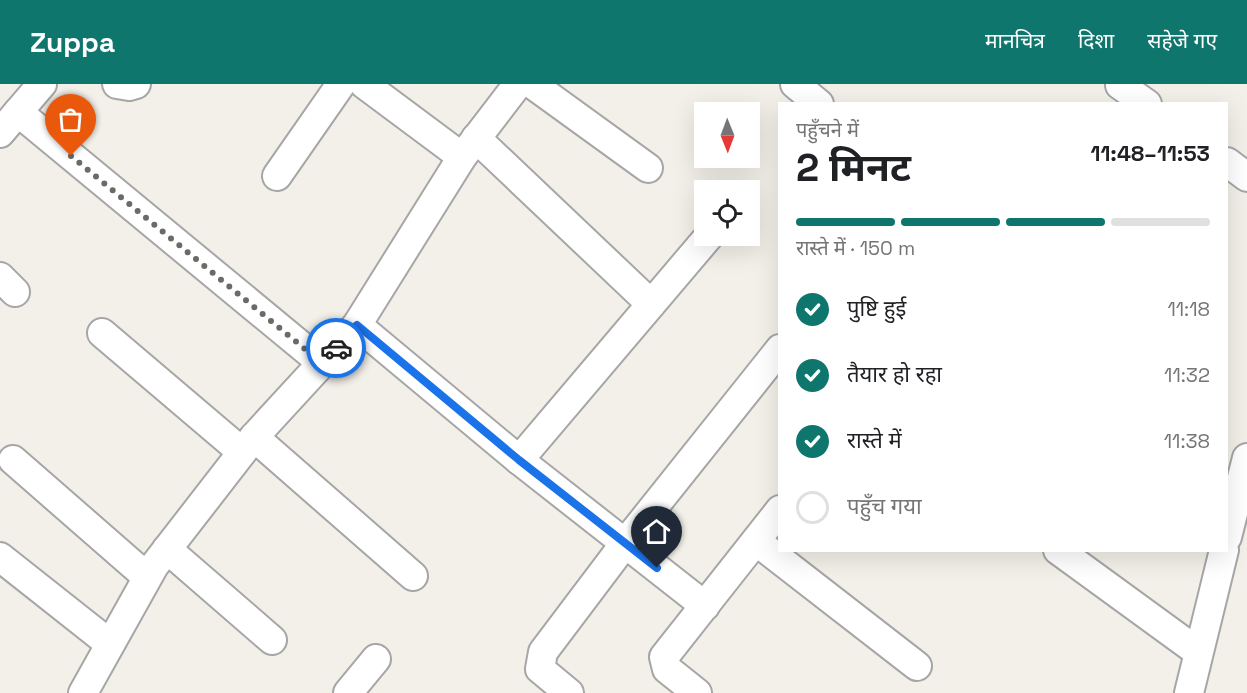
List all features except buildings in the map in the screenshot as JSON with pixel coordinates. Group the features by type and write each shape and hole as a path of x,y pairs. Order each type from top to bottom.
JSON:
{"street":[{"path":"42,84 9,123 322,363"},
{"path":"117,84 129,86 136,84"},
{"path":"277,176 341,84"},
{"path":"364,84 469,147 651,304"},
{"path":"82,693 147,577 166,549 248,445 357,325 469,147 518,84"},
{"path":"532,84 648,168"},
{"path":"795,84 817,102"},
{"path":"1120,85 1144,102"},
{"path":"1228,163 1247,177"},
{"path":"519,460 700,246"},
{"path":"357,325 519,460 705,606"},
{"path":"102,333 413,576"},
{"path":"569,693 540,669 543,652 626,542 778,352"},
{"path":"1228,527 1247,458"},
{"path":"13,460 147,577"},
{"path":"698,693 667,669 664,657 778,513"},
{"path":"756,541 917,666"},
{"path":"166,549 272,640"},
{"path":"1061,552 1198,652"},
{"path":"1194,689 1198,652 1221,552"},
{"path":"4,569 110,644"},
{"path":"348,693 376,659"}],"way so far":[{"path":"71,156 322,363 336,348"}],"route":[{"path":"336,348 357,325 519,460 657,568"}]}
